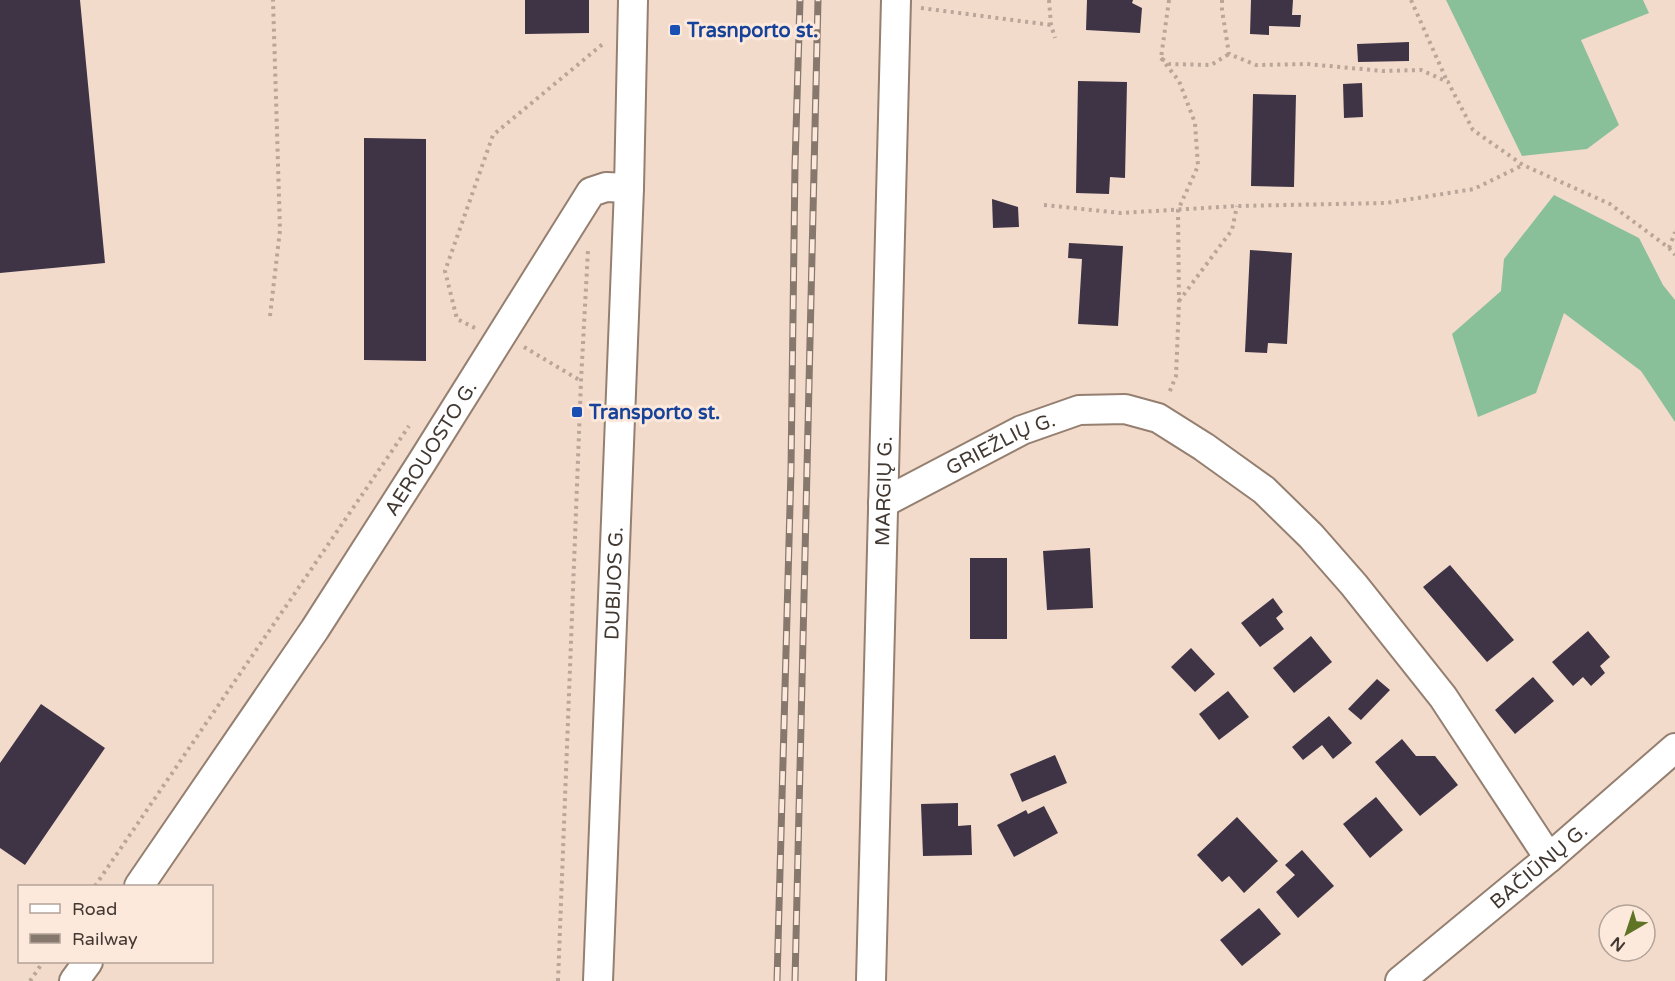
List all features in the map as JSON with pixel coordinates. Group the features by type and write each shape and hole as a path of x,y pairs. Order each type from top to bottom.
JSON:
{"street":[{"name":"MARGIŲ G.","path":"871,981 896,2"},
{"path":"629,188 633,10"},
{"name":"AEROUOSTO G.","path":"140,885 315,629 591,192 606,187 629,188"},
{"name":"DUBIJOS G.","path":"598,981 629,188"},
{"name":"GRIEŽLIŲ G.","path":"884,503 1022,430 1079,410 1125,409 1158,418 1204,447 1264,490 1311,536 1354,585 1443,697 1549,858"},
{"name":"BAČIŪNŲ G.","path":"1400,981 1549,858 1675,748"},
{"path":"74,981 87,963"}],"path":[{"path":"270,316 280,230 273,0"},
{"path":"1049,0 1051,25 1055,39"},
{"path":"1158,418 1176,376 1179,302 1178,210 1198,166 1195,123 1179,81 1161,58 1169,0"},
{"path":"1222,0 1229,54"},
{"path":"1411,0 1448,82 1473,130 1523,165 1610,204 1669,248 1675,255"},
{"path":"896,2 1051,25"},
{"path":"457,319 445,271 493,135 633,10"},
{"path":"1161,58 1170,64 1211,65 1229,54"},
{"path":"1229,54 1256,65 1307,64 1383,71 1421,70 1448,82"},
{"path":"1044,205 1121,213 1237,206 1386,203 1474,189 1523,165"},
{"path":"1179,302 1232,230 1237,206"},
{"path":"1669,248 1675,232"},
{"path":"558,981 580,381 588,239"},
{"path":"502,334 580,381"},
{"path":"96,885 413,421"},
{"path":"30,981 43,963"}],"green space":[{"path":"1446,0 1643,0 1649,13 1581,40 1619,125 1587,149 1522,156"},
{"path":"1554,195 1639,238 1663,285 1675,300 1675,422 1641,371 1564,313 1536,393 1478,417 1452,334 1501,291 1504,259"}],"building":[{"path":"0,0 80,0 105,263 0,273"},
{"path":"525,0 589,0 589,33 525,34"},
{"path":"1087,0 1133,0 1132,3 1142,8 1140,33 1086,30"},
{"path":"1251,0 1293,0 1292,15 1301,15 1300,27 1269,26 1269,35 1250,34"},
{"path":"1409,42 1409,61 1358,62 1357,44"},
{"path":"1078,81 1127,82 1125,178 1110,177 1109,194 1076,193"},
{"path":"1362,83 1363,117 1344,118 1343,84"},
{"path":"1253,94 1296,95 1294,187 1251,186"},
{"path":"364,138 426,139 426,361 364,360"},
{"path":"992,199 1018,207 1019,227 993,228"},
{"path":"1069,243 1123,246 1118,326 1078,324 1082,259 1068,258"},
{"path":"1250,250 1292,253 1287,344 1268,343 1267,353 1245,352"},
{"path":"1090,548 1093,608 1047,610 1043,551"},
{"path":"970,558 1007,558 1007,639 970,639"},
{"path":"1450,565 1514,640 1487,662 1423,587"},
{"path":"1273,598 1283,612 1276,618 1284,629 1260,647 1241,623"},
{"path":"1588,631 1610,657 1600,666 1605,673 1591,686 1583,677 1573,686 1552,662"},
{"path":"1311,636 1332,662 1294,693 1273,668"},
{"path":"1191,648 1215,674 1195,692 1171,667"},
{"path":"1533,677 1554,701 1515,734 1495,710"},
{"path":"1377,679 1390,690 1361,720 1348,709"},
{"path":"1228,691 1249,717 1219,740 1199,714"},
{"path":"41,704 105,748 25,865 0,848 0,763"},
{"path":"1329,716 1352,743 1333,759 1322,745 1303,760 1292,747"},
{"path":"1402,739 1416,756 1435,756 1458,785 1420,816 1375,762"},
{"path":"1055,755 1067,783 1022,802 1010,774"},
{"path":"1376,797 1403,830 1370,858 1343,824"},
{"path":"958,803 958,826 971,825 972,855 923,856 921,804"},
{"path":"1044,806 1058,833 1014,857 997,825 1026,810 1028,814"},
{"path":"1237,817 1278,861 1244,893 1229,876 1222,882 1197,855"},
{"path":"1302,850 1334,886 1298,918 1276,892 1295,875 1285,865"},
{"path":"1259,908 1281,934 1242,966 1220,940"}],"railway":[{"path":"777,981 791,469 795,165 800,0"},
{"path":"795,981 818,0"}],"place":[{"name":"Trasnporto st.","path":"675,30"},
{"name":"Transporto st.","path":"577,412"}]}
